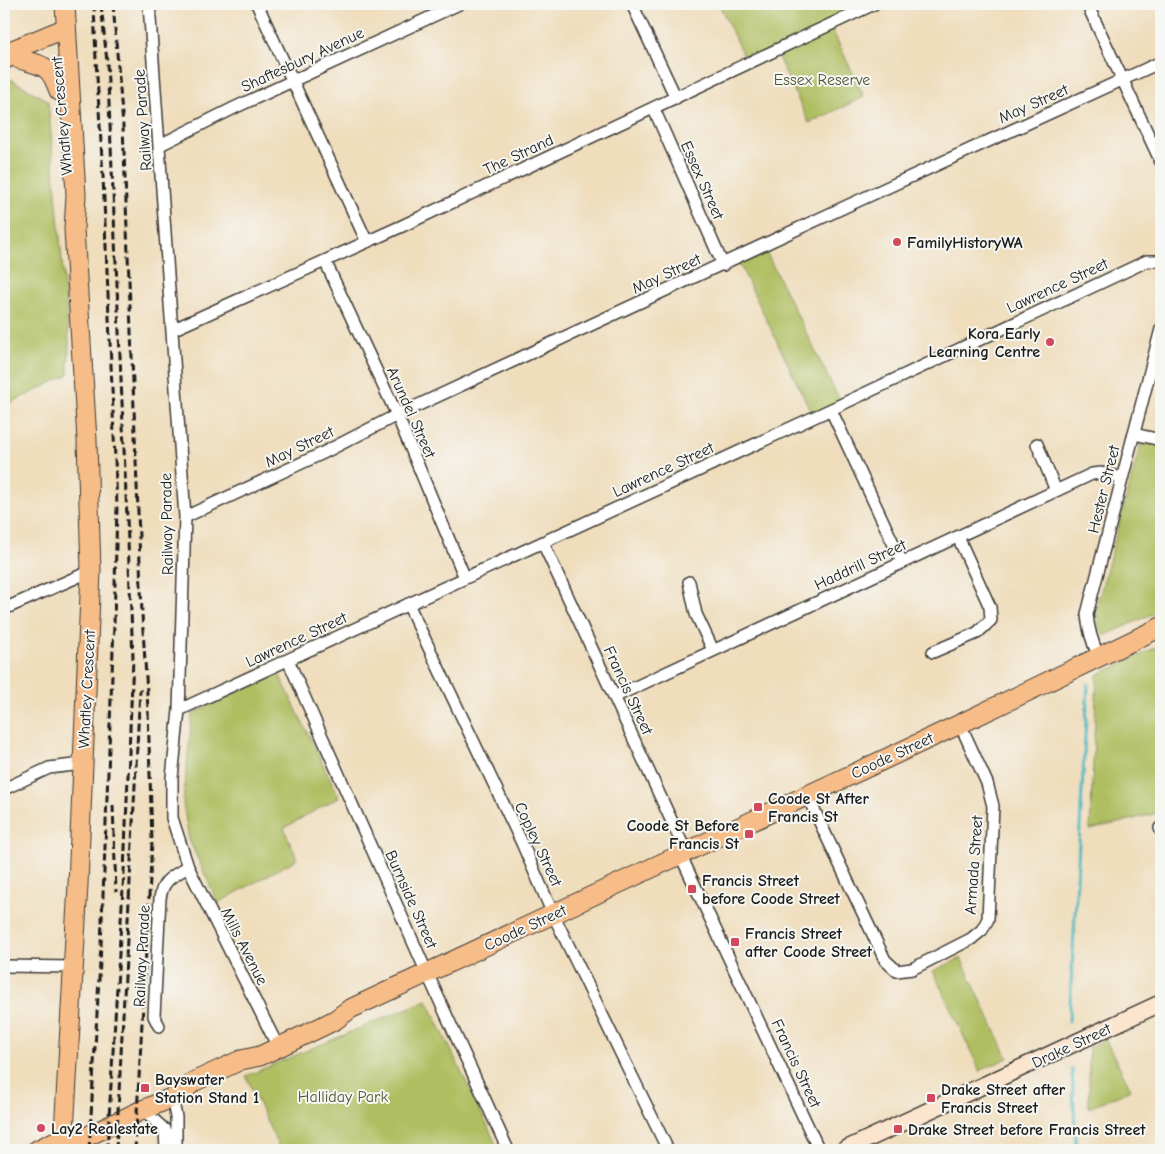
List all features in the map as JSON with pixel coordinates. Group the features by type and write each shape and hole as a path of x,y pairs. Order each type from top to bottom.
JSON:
{"main road":[{"name":"Whatley Crescent","path":"52,4 61,36 76,195 74,228 87,440 91,571 74,967 62,1147"},
{"name":"Whatley Crescent","path":"64,4 61,36 60,91 68,204 74,228"},
{"path":"60,91 55,78 47,68 10,59 15,49 61,36"},
{"name":"Coode Street","path":"38,1150 62,1147 181,1094 193,1082 241,1060 260,1056 335,1020 350,1009 960,724 1161,627"},
{"name":"Coode Street","path":"241,1060 256,1047 332,1013 350,1009"},
{"name":"Coode Street","path":"62,1147 182,1082 193,1082"}],"street":[{"name":"Railway Parade","path":"149,4 185,517 179,710 172,778 172,818 188,867 167,880 162,887 154,1016 159,1026"},
{"path":"257,4 367,242"},
{"name":"Shaftesbury Avenue","path":"160,144 457,4"},
{"path":"632,4 676,98"},
{"name":"The Strand","path":"172,330 654,109 874,4"},
{"path":"1088,4 1161,162"},
{"name":"May Street","path":"185,517 322,454 397,415 1161,62"},
{"name":"Essex Street","path":"654,109 723,264"},
{"name":"Arundel Street","path":"325,261 397,415 465,578"},
{"name":"Lawrence Street","path":"179,710 831,410 1147,261 1161,261"},
{"name":"Hester Street","path":"1100,657 1092,641 1088,626 1088,614 1161,329"},
{"path":"831,410 902,562"},
{"path":"1134,434 1161,440"},
{"path":"1038,444 1056,491"},
{"name":"Haddrill Street","path":"614,696 1097,473 1122,478"},
{"path":"933,652 977,633 991,620 990,607 958,536"},
{"name":"Francis Street","path":"543,543 819,1150"},
{"path":"4,609 91,571"},
{"path":"689,582 696,614 713,650"},
{"name":"Copley Street","path":"408,604 522,844 553,914 668,1150"},
{"name":"Burnside Street","path":"288,660 508,1150"},
{"name":"Armada Street","path":"807,795 885,960 897,972 912,969 971,939 982,930 988,919 992,800 987,783 960,724"},
{"path":"4,789 49,768 82,764"},
{"name":"Mills Avenue","path":"188,867 274,1039"},
{"path":"4,966 74,967"},
{"name":"Drake Street","path":"844,1150 1161,1003"},
{"path":"172,1098 176,1117 176,1150"},
{"path":"143,1110 165,1130 166,1150"}],"green space":[{"name":"Essex Reserve","path":"719,4 847,4 851,14 830,25 864,97 809,123 775,51 747,64"},
{"path":"4,75 48,101 69,341 68,375 4,406"},
{"path":"763,246 842,405 814,418 737,259"},
{"path":"1153,440 1161,442 1161,610 1104,636 1099,630 1096,609 1141,443"},
{"path":"1161,645 1161,812 1090,830 1097,675"},
{"path":"278,672 339,797 284,828 297,859 218,903 189,840 183,803 192,714"},
{"path":"961,958 1008,1058 980,1071 933,971"},
{"name":"Halliday Park","path":"427,1000 499,1150 280,1150 246,1076"},
{"path":"1105,1039 1131,1089 1089,1108 1089,1047"}],"waterway":[{"path":"1069,1022 1088,684"},
{"path":"1072,1069 1076,1150"}],"railway":[{"path":"89,1150 101,945 117,506 94,4"},
{"path":"101,4 107,62 133,658 124,872 107,1150"},
{"path":"113,4 123,126 152,842 135,1150"},
{"path":"116,1150 140,689"},
{"path":"113,805 116,892"}],"place":[{"name":"FamilyHistoryWA","path":"897,242"},
{"name":"Kora Early Learning Centre","path":"1050,342"},
{"name":"Coode St After Francis St","path":"758,807"},
{"name":"Coode St Before Francis St","path":"749,834"},
{"name":"Francis Street before Coode Street","path":"692,889"},
{"name":"Francis Street after Coode Street","path":"735,942"},
{"name":"Bayswater Station Stand 1","path":"145,1088"},
{"name":"Drake Street after Francis Street","path":"931,1098"},
{"name":"Lay2 Realestate","path":"41,1128"},
{"name":"Drake Street before Francis Street","path":"898,1129"}]}
